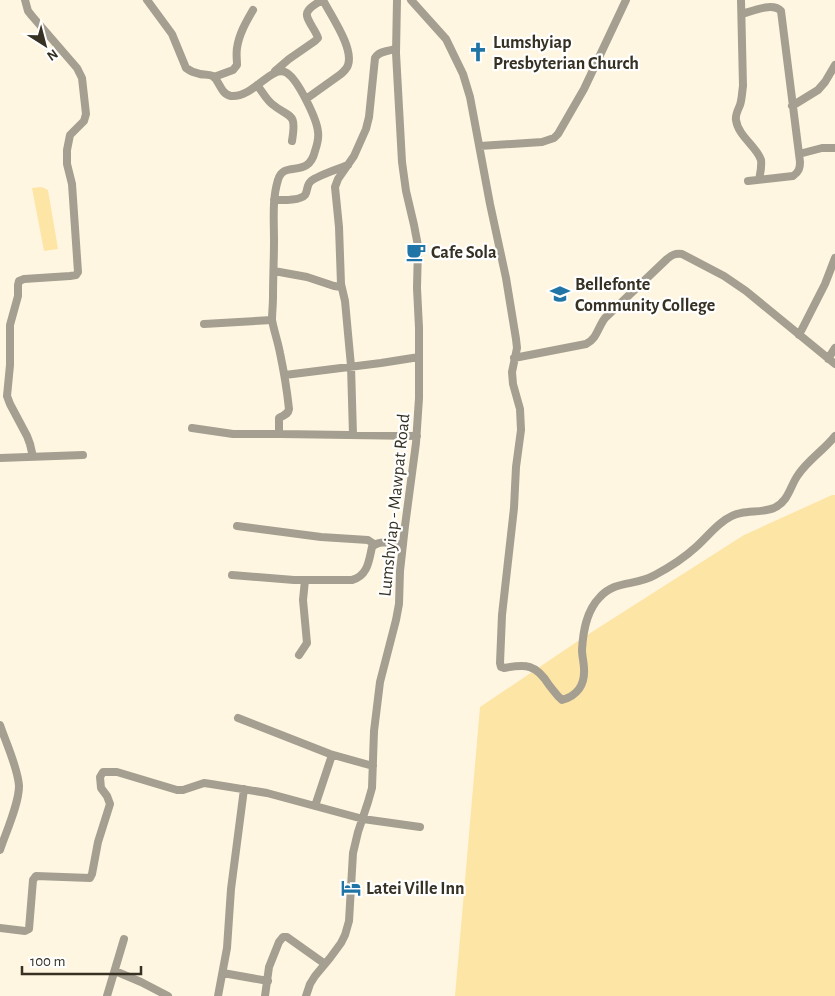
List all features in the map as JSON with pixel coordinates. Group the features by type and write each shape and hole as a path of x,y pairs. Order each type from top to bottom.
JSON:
{"street":[{"path":"25,0 28,11 77,68 82,78 86,114 84,121 70,135 66,150 72,184 78,272 76,275 70,276 24,279 19,281 18,296 10,325 10,365 7,396 27,436 32,457"},
{"path":"147,0 172,34 186,68 200,74 210,75 224,92 233,96 246,93 318,38 307,14 309,10 323,0 346,44 349,63 346,70 306,100"},
{"name":"Lumshyiap - Mawpat Road","path":"306,996 314,976 341,942 347,928 353,853 370,796 374,731 380,682 399,604 403,545 416,436 419,398 418,246 404,178 400,132 396,49 397,0"},
{"path":"411,0 446,39 463,74 470,97 480,146 516,339 517,348 512,372 520,410 521,430 502,615 501,667 523,665 535,668 540,671 555,695 562,700 572,698 583,679 582,653 584,628 588,615 598,599 606,591 615,586 643,581 668,568 688,554 720,524 732,516 743,512 770,509 783,502 789,495 801,470 828,446 835,436"},
{"path":"480,146 542,142 554,138 584,89 626,0"},
{"path":"741,0 743,86 736,120 745,139 759,156 761,166 759,180"},
{"path":"742,14 772,6 781,10 800,168 797,174 793,176 748,182"},
{"path":"214,78 233,70 237,65 238,44 243,27 253,10"},
{"path":"353,435 351,366 345,300 341,287 340,227 335,187 338,179 354,156 366,130 375,58 380,53 396,49"},
{"path":"792,106 818,90 835,65"},
{"path":"274,72 280,70 292,77 306,100 316,122 318,132 314,158 307,166 286,170 282,173 278,179 274,200 272,320 285,375 289,409 286,415 279,418 278,434"},
{"path":"257,85 270,102 292,118 294,129 292,140"},
{"path":"799,154 822,148 835,148"},
{"path":"274,200 299,199 306,194 307,186 313,180 348,165"},
{"path":"514,358 591,342 605,318 667,259 677,253 724,276 746,291 832,362 835,348"},
{"path":"799,335 825,284 835,258"},
{"path":"274,271 307,277 341,287"},
{"path":"204,324 272,320"},
{"path":"285,375 419,357"},
{"path":"192,428 233,434 416,436"},
{"path":"0,458 83,455"},
{"path":"237,526 321,537 368,540 374,544"},
{"path":"232,575 305,580 352,580 363,575 374,544 381,542 403,545"},
{"path":"299,655 306,647 308,640 303,600 305,580"},
{"path":"238,718 332,755 373,766"},
{"path":"0,725 18,775 19,785 15,807 0,850"},
{"path":"315,806 332,755"},
{"path":"0,928 28,931 32,880 34,877 90,878 98,842 110,804 100,783 100,776 103,772 117,772 177,790 183,790 204,783 244,789 267,793 362,819 420,827"},
{"path":"218,996 227,948 231,889 244,789"},
{"path":"266,996 268,972 271,962 279,942 284,936 325,964"},
{"path":"107,996 124,939"},
{"path":"115,971 168,996"},
{"path":"223,972 268,980"}],"shaded area":[{"path":"42,187 48,190 58,249 44,251 32,188"},
{"path":"835,495 835,996 455,996 480,707 584,637 744,535"}],"place":[{"name":"Lumshyiap Presbyterian Church","path":"478,52"},
{"name":"Cafe Sola","path":"416,252"},
{"name":"Bellefonte Community College","path":"560,294"},
{"name":"Latei Ville Inn","path":"351,888"}]}
